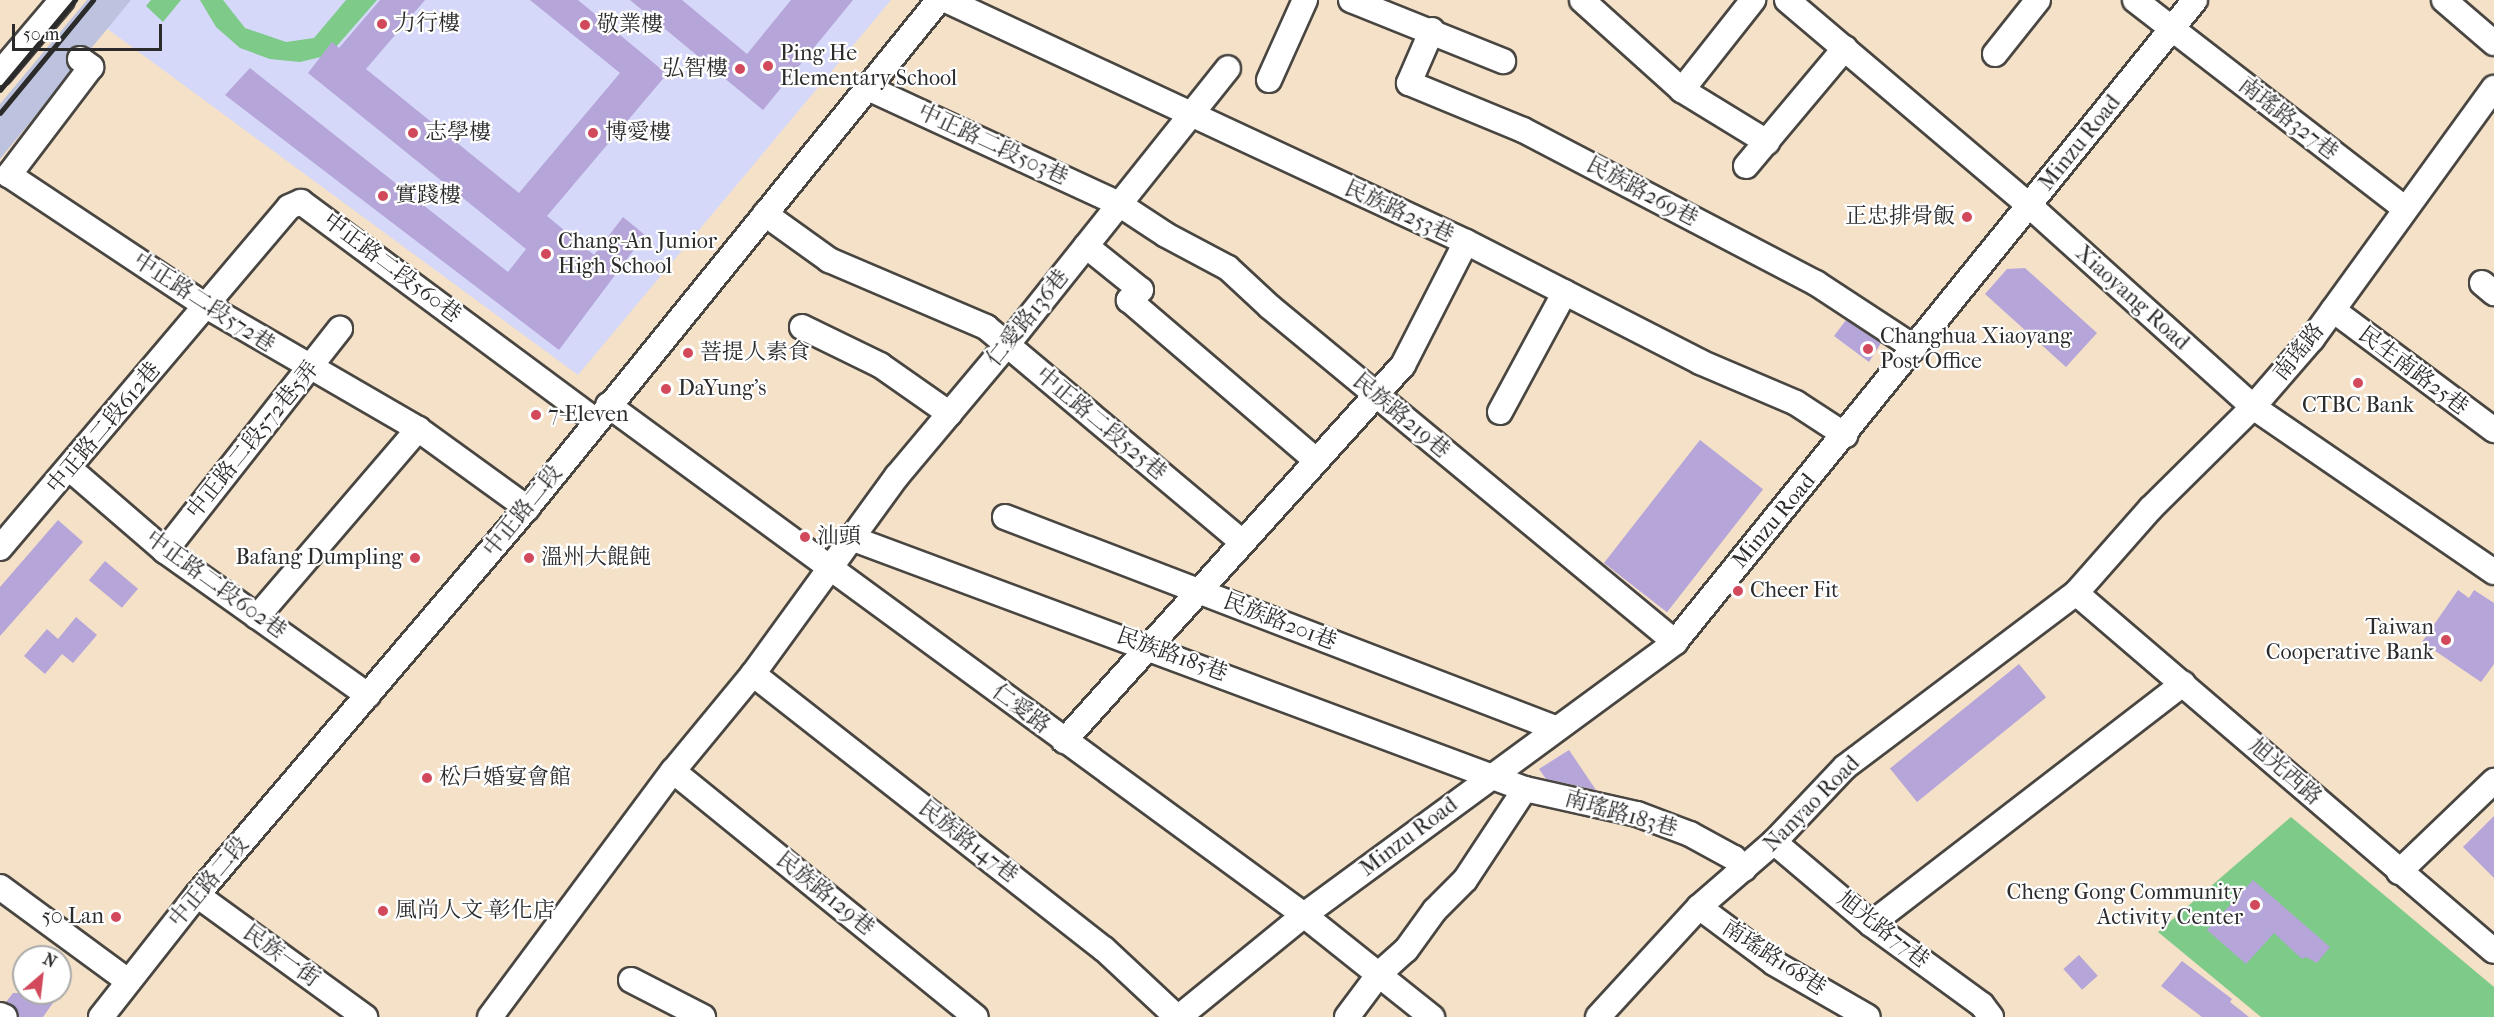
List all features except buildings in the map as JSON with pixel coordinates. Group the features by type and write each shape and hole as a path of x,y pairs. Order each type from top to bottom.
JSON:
{"street":[{"path":"0,73 62,0"},
{"name":"中正路二段","path":"101,1017 197,895 527,508 866,87 939,0"},
{"name":"民族路253巷","path":"946,0 1188,115 1466,242 1700,362 1796,403 1845,435"},
{"path":"1269,80 1305,0"},
{"path":"1351,0 1432,30 1503,61"},
{"path":"1582,0 1682,90 1767,142"},
{"path":"1682,90 1753,0"},
{"name":"Xiaoyang Road","path":"1787,0 2030,206 2253,407 2494,572"},
{"path":"1995,54 2038,0"},
{"name":"南瑤路327巷","path":"2136,0 2405,209"},
{"name":"Minzu Road","path":"1178,1017 1304,915 1674,642 1845,435 2195,0"},
{"path":"2444,0 2494,43"},
{"name":"民族路269巷","path":"1432,30 1409,83 1522,130 1805,278 1915,348"},
{"path":"1746,166 1845,48"},
{"name":"中正路二段572巷","path":"80,59 91,67 9,175 206,306 311,370 418,429 527,508"},
{"name":"仁愛路136巷","path":"490,1017 673,771 753,674 897,476 1008,345 1227,68"},
{"name":"中正路二段503巷","path":"866,87 1119,204"},
{"name":"南瑤路","path":"2076,593 2151,508 2253,407 2333,310 2494,88"},
{"name":"中正路二段560巷","path":"206,306 289,207 301,202 602,413"},
{"name":"民族路219巷","path":"1119,204 1166,235 1228,267 1375,394 1674,642"},
{"name":"中正路二段525巷","path":"765,214 829,260 986,327 1242,542"},
{"path":"1064,741 1403,365 1466,242"},
{"path":"1086,246 1141,290 1130,300 1316,459"},
{"path":"1500,412 1564,292"},
{"name":"中正路二段612巷","path":"0,548 70,469 206,306"},
{"name":"民生南路25巷","path":"2333,310 2494,430"},
{"path":"802,327 880,365 950,414"},
{"name":"中正路二段572巷5弄","path":"165,551 311,370 340,329"},
{"name":"仁愛路","path":"602,413 831,568 1304,915 1432,1017"},
{"path":"257,617 418,429"},
{"name":"中正路二段602巷","path":"70,469 165,551 368,696"},
{"name":"民族路201巷","path":"1005,518 1555,728"},
{"name":"民族路185巷","path":"851,538 1149,646 1491,776"},
{"name":"旭光西路","path":"2076,593 2494,951"},
{"name":"Nanyao Road","path":"1598,1017 1699,907 1774,842 1845,766 2076,593"},
{"name":"民族路147巷","path":"753,674 1104,949 1178,1017"},
{"path":"1871,924 2183,684"},
{"name":"民族路129巷","path":"673,771 976,1017"},
{"name":"南瑤路183巷","path":"1491,776 1525,789 1637,813 1690,834 1734,858 1744,869"},
{"path":"2400,872 2494,781"},
{"path":"1347,1017 1379,974 1406,950 1435,910 1465,880 1525,789"},
{"name":"旭光路77巷","path":"1774,842 1871,924 1982,1005 1991,1017"},
{"path":"0,887 128,981"},
{"name":"民族一街","path":"197,895 365,1017"},
{"name":"南瑤路168巷","path":"1699,907 1774,963 1853,1013"},
{"path":"631,980 703,1017"},
{"path":"0,1015 5,1017"}],"shaded area":[{"path":"87,0 131,0 0,159 0,104"},
{"name":"Chang-An Junior High School","path":"116,0 891,0 578,375 98,22"}],"green space":[{"path":"151,0 181,0 163,22 146,6"},
{"path":"200,0 223,0 245,28 286,42 314,38 346,0 377,0 329,55 300,62 270,59 240,48 216,27"},
{"path":"2291,817 2494,987 2494,1017 2261,1017 2158,932"}],"railway":[{"path":"0,90 75,0"},
{"path":"0,113 93,0"}],"place":[{"name":"力行樓","path":"382,24"},
{"name":"敬業樓","path":"585,25"},
{"name":"Ping He Elementary School","path":"768,66"},
{"name":"弘智樓","path":"740,69"},
{"name":"志學樓","path":"413,133"},
{"name":"博愛樓","path":"593,133"},
{"name":"實踐樓","path":"383,196"},
{"name":"正忠排骨飯","path":"1967,217"},
{"name":"Chang-An Junior High School","path":"546,254"},
{"name":"Changhua Xiaoyang Post Office","path":"1868,349"},
{"name":"菩提人素食","path":"688,353"},
{"name":"CTBC Bank","path":"2358,383"},
{"name":"DaYung's","path":"666,389"},
{"name":"7-Eleven","path":"536,415"},
{"name":"汕頭","path":"805,537"},
{"name":"Bafang Dumpling","path":"415,558"},
{"name":"溫州大餛飩","path":"529,558"},
{"name":"Cheer Fit","path":"1738,591"},
{"name":"Taiwan Cooperative Bank","path":"2446,640"},
{"name":"松戶婚宴會館","path":"427,778"},
{"name":"Cheng Gong Community Activity Center","path":"2255,905"},
{"name":"風尚人文-彰化店","path":"383,911"},
{"name":"50 Lan","path":"116,917"}]}
